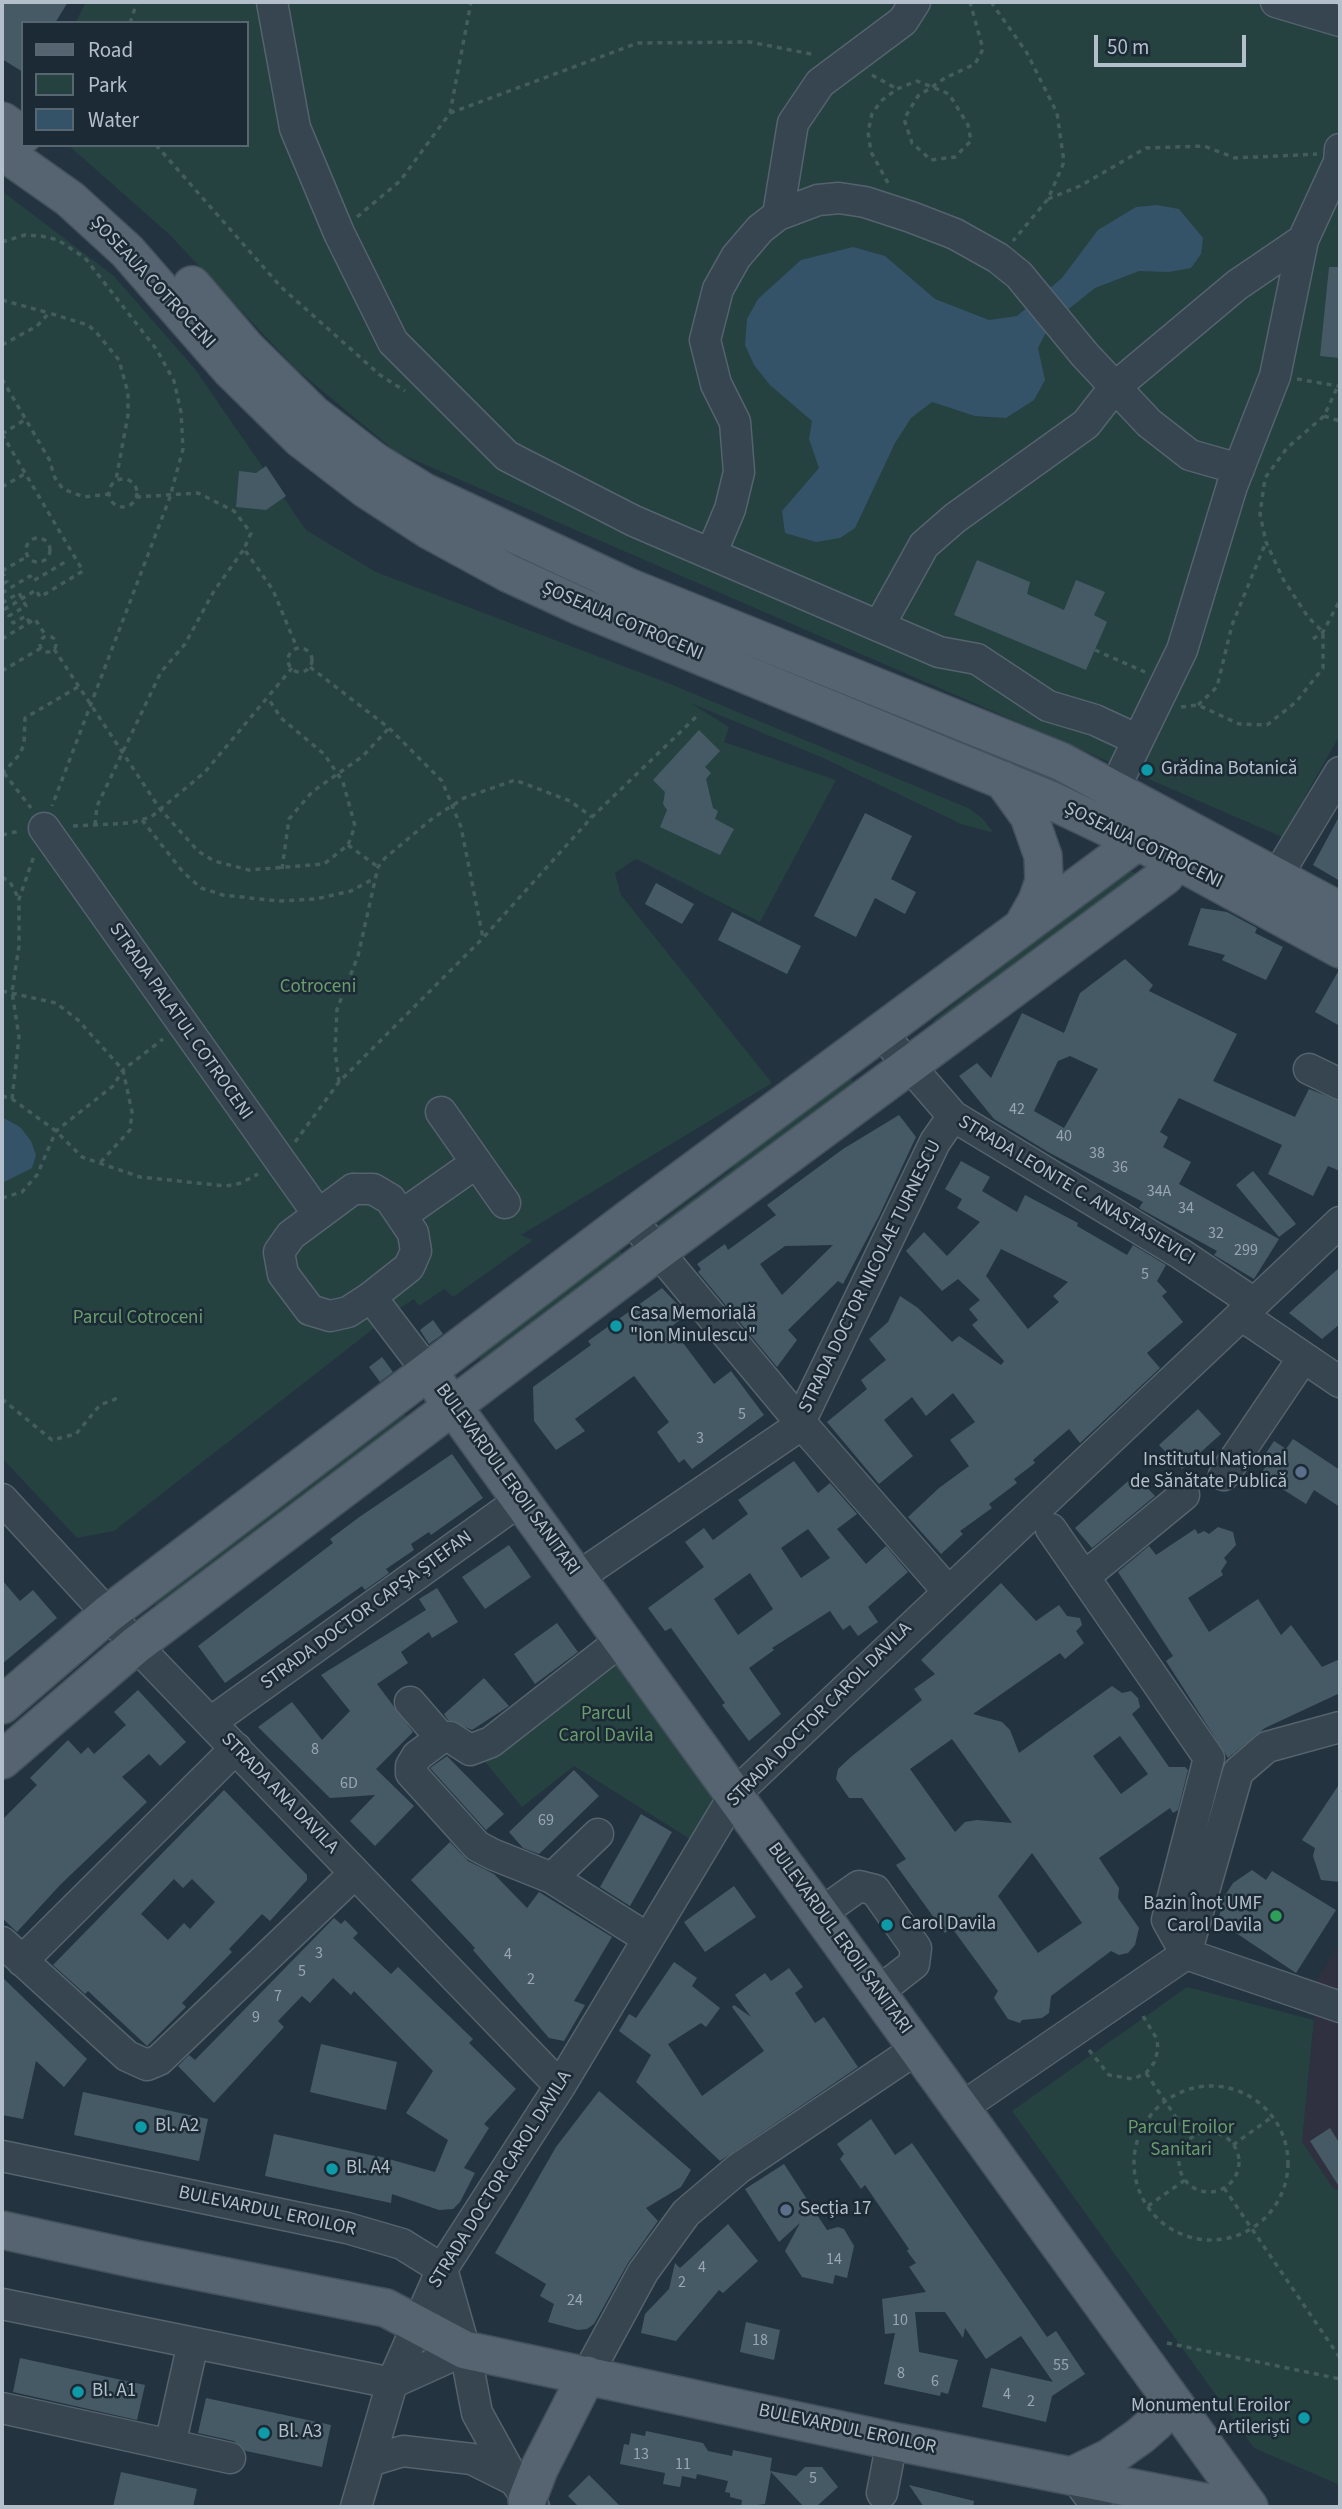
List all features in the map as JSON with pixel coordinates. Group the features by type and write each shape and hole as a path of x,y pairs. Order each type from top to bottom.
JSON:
{"main road":[{"path":"2,121 21,134"},
{"name":"ȘOSEAUA COTROCENI","path":"42,147 87,180 145,232 247,349 313,414 374,461 424,492 628,587 1059,761 1145,826"},
{"name":"ȘOSEAUA COTROCENI","path":"2,151 40,176 96,221 153,279 265,404 334,466 390,506 508,573 582,607 1003,780 1145,826 1187,847 1340,948"},
{"path":"1003,780 1029,816 1043,856 1044,881 1037,901 1021,930"},
{"path":"2,1705 108,1615 630,1218 1021,930 1145,826"},
{"path":"2,1760 136,1645 454,1408 657,1252 1165,876 1187,847"},
{"name":"ȘOSEAUA COTROCENI","path":"1187,847 1277,876 1340,911"},
{"name":"BULEVARDUL EROII SANITARI","path":"428,1372 1249,2507"},
{"name":"BULEVARDUL EROILOR","path":"2,2230 386,2308 466,2350 892,2441 1228,2507"},
{"path":"525,2496 587,2375"},
{"path":"1074,2475 1109,2458 1140,2436 1171,2400"}],"street":[{"path":"272,2 295,128 339,233 393,342 507,456 634,521 939,652 977,659 1048,706 1095,720 1138,740"},
{"path":"778,215 793,123 820,83 903,21 915,2"},
{"path":"1276,2 1340,21"},
{"path":"1122,773 1182,650 1238,469 1275,376 1303,240 1340,158"},
{"path":"711,554 730,509 739,472 735,422 716,384 705,340 718,289 736,257 760,229 778,215 818,200 839,198 865,202 955,234 998,258 1019,275 1114,388 1149,424 1190,454 1238,469"},
{"path":"880,626 925,545 955,518 1086,424 1114,388 1237,285 1303,240"},
{"path":"1277,876 1336,788"},
{"name":"STRADA PALATUL COTROCENI","path":"44,828 318,1214"},
{"name":"STRADA LEONTE C. ANASTASIEVICI","path":"882,1034 953,1116 1181,1254 1303,1358 1340,1382"},
{"path":"1309,1069 1340,1084"},
{"path":"441,1112 505,1203"},
{"name":"STRADA DOCTOR NICOLAE TURNESCU","path":"578,1577 792,1431 800,1422 935,1142 953,1116"},
{"path":"401,1214 476,1163"},
{"path":"354,1189 373,1189 390,1199 401,1214 413,1233 416,1251 409,1267 372,1297 348,1312 330,1316 310,1310 283,1274 279,1252 291,1235 354,1189"},
{"path":"630,1218 800,1422 947,1590"},
{"name":"STRADA DOCTOR CAROL DAVILA","path":"356,2507 392,2383 415,2323 442,2269 560,2086 735,1794 947,1590 1340,1222"},
{"path":"372,1297 428,1372"},
{"path":"1224,1475 1303,1358"},
{"path":"1084,1577 1184,1495"},
{"name":"STRADA ANA DAVILA","path":"2,1499 136,1645 560,2086"},
{"name":"STRADA DOCTOR CAPȘA ȘTEFAN","path":"211,1722 522,1499"},
{"path":"1051,1529 1209,1758 1167,1920 1186,1954 1340,2007"},
{"path":"623,1639 482,1747 470,1750 450,1737 441,1738 417,1756 411,1766 415,1781 477,1846 552,1878 647,1938"},
{"path":"410,1702 441,1738"},
{"path":"961,2108 1186,1954 1238,1772 1267,1747 1340,1727"},
{"path":"236,1748 12,1952 127,2056 147,2065 159,2060 355,1873"},
{"path":"552,1878 598,1834"},
{"path":"821,1913 859,1886 875,1891 916,1948 914,1964 877,1992"},
{"path":"587,2375 643,2272 686,2213 739,2168 918,2048"},
{"name":"BULEVARDUL EROILOR","path":"2,2157 347,2228 402,2244 442,2269"},
{"path":"442,2269 466,2350 477,2413 525,2496"},
{"path":"2,2306 392,2383 466,2350"},
{"path":"170,2445 193,2343"},
{"path":"2,2408 230,2458"},
{"path":"881,2502 892,2441"},
{"path":"370,2461 402,2451 472,2459 525,2496"},
{"path":"1074,2475 1097,2507"}],"path":[{"path":"131,21 137,2"},
{"path":"339,233 400,181 450,113 471,2"},
{"path":"911,217 877,164 869,132 872,114 881,101 897,89 917,81 932,87 949,94 968,125 971,141 955,157 931,160 912,143 904,119 918,96 932,87 975,64 983,49 970,2"},
{"path":"991,2 1027,53 1057,113 1064,162 1048,199 998,258"},
{"path":"450,113 638,44 750,42 847,61 897,89"},
{"path":"1048,199 1080,186 1146,148 1204,146 1235,158 1312,152 1340,158"},
{"path":"158,147 281,287 380,375 415,397"},
{"path":"2,242 25,235 41,236 58,240 85,258 157,350 174,381 181,412 183,449 170,497 19,899 19,946 12,992 19,1037 12,1099"},
{"path":"2,300 88,325 119,360 125,374 128,415 116,480"},
{"path":"2,345 37,326 49,313"},
{"path":"1275,376 1339,386 1324,416 1287,448 1265,478 1260,514 1266,542 1283,579 1308,617 1323,632"},
{"path":"2,379 63,489 84,497 109,494"},
{"path":"1324,416 1340,421"},
{"path":"2,611 36,590 40,597 83,571 2,434 26,419"},
{"path":"2,487 26,473"},
{"path":"116,480 134,483 136,497 130,505 124,507 112,502 109,494 111,484 116,480"},
{"path":"95,825 97,806 161,672 185,644 214,592 244,549 251,533 234,511 198,493 170,497 136,497"},
{"path":"43,538 48,542 49,555 46,560 34,562 28,556 26,545 30,540 43,538"},
{"path":"1198,705 1217,687 1232,625 1266,542"},
{"path":"244,549 273,590 297,648"},
{"path":"2,585 7,581 2,572 28,556"},
{"path":"2,593 30,576 33,581 67,561"},
{"path":"2,603 19,593 26,606 9,616 13,624 26,616 29,622"},
{"path":"1153,710 1198,705 1239,724 1266,725 1296,702 1323,668 1323,632 1340,600"},
{"path":"2,639 35,619 46,636 56,641 54,649 160,809 198,851 214,861 249,870 324,864 348,845 355,826 343,782 324,754 281,718 268,698"},
{"path":"1312,639 1323,632"},
{"path":"41,648 41,641 46,636"},
{"path":"41,648 48,652 54,649"},
{"path":"2,671 41,648"},
{"path":"297,648 308,650 312,655 310,667"},
{"path":"297,648 289,656 292,668 299,672 310,667"},
{"path":"1095,650 1167,681"},
{"path":"310,667 389,728 442,781 454,805 483,938"},
{"path":"44,828 142,820 160,809 205,772 292,668"},
{"path":"44,828 3,773 14,764 24,744 25,718 78,687"},
{"path":"2,1096 12,1099 56,1131 82,1157 99,1164 141,1177 226,1186 241,1183 279,1161 339,1082 483,938 592,817 698,715"},
{"path":"282,869 289,819 312,792 363,756 389,728"},
{"path":"339,1082 335,1051 337,1009 358,957 378,867 424,825 454,805 473,794 515,780 570,801 592,817"},
{"path":"142,820 183,872 201,888 223,895 278,901 316,899 351,891 376,878"},
{"path":"348,845 378,867"},
{"path":"2,877 10,882 19,899"},
{"path":"2,992 56,1003 78,1020 123,1070 132,1112 130,1130 99,1164"},
{"path":"2,1198 22,1192 37,1175 56,1131 113,1086 123,1070 181,1024"},
{"path":"2,1399 52,1440 76,1434 100,1405 118,1398"},
{"path":"1075,2030 1109,2075 1133,2079 1146,2073 1154,2063 1158,2050 1157,2039 1129,1993"},
{"path":"1146,2073 1191,2138"},
{"path":"1222,2087 1250,2097 1272,2117 1287,2156 1285,2184 1273,2209 1252,2228 1225,2239 1195,2238 1168,2227 1148,2206 1136,2180 1135,2150 1146,2123 1165,2101 1192,2089 1222,2087"},
{"path":"1233,2145 1272,2117"},
{"path":"1209,2132 1226,2138 1233,2145 1239,2164 1232,2182 1224,2188 1207,2192 1191,2186 1185,2180 1179,2163 1184,2145 1191,2138 1209,2132"},
{"path":"1148,2206 1185,2180"},
{"path":"1224,2188 1340,2358"},
{"path":"1161,2342 1340,2379"}],"shaded area":[{"path":"1340,1944 1340,2191 1333,2188 1302,2142 1314,2020 1311,1989"}],"green space":[{"name":"Grădina Botanică","path":"86,2 1340,2 1340,735 1282,837 396,452 295,368 169,234 70,147 248,147 248,21 76,21"},
{"name":"Cotroceni","path":"2,191 114,276 195,369 306,530 376,572 668,683 968,808 982,818 994,833 961,824 821,757 690,703 729,727 724,742 836,780 760,922 636,859 615,873 621,895 772,1083 521,1235 533,1240 453,1297 444,1289 419,1306 414,1299 400,1308 114,1531 77,1538 2,1458"},
{"path":"1119,866 1144,877 934,1028 934,1020 1007,963 1017,943"},
{"path":"848,1075 855,1084 658,1231 658,1224 732,1169 746,1144"},
{"path":"618,1249 624,1255 483,1363 477,1355"},
{"path":"402,1410 407,1418 155,1609 155,1603 244,1535 251,1517"},
{"name":"Parcul Carol Davila","path":"617,1654 721,1799 693,1841 574,1766 522,1807 482,1758"},
{"name":"Parcul Eroilor Sanitari","path":"1187,1987 1314,2020 1302,2142 1333,2188 1340,2191 1340,2485 1254,2448 1012,2111"}],"water":[{"path":"1157,205 1179,209 1203,238 1201,254 1191,268 1169,272 1139,271 1095,288 1051,323 1038,348 1045,380 1034,400 1006,418 975,416 932,402 911,418 895,443 855,528 840,538 816,542 785,533 782,511 819,468 809,439 812,421 770,385 754,365 745,345 747,319 758,299 801,260 853,247 885,256 935,299 989,320 1017,316 1062,278 1098,230 1136,207"},
{"path":"2,1117 20,1127 31,1141 36,1155 32,1168 2,1183"}],"building":[{"path":"2,2 68,2 56,21 21,21 21,71 2,59"},
{"path":"1329,267 1340,267 1340,358 1320,356"},
{"path":"266,466 286,496 266,510 236,507 239,471 256,473"},
{"path":"977,560 1030,582 1027,594 1064,610 1076,580 1105,592 1094,615 1107,622 1086,670 954,615"},
{"path":"699,730 720,751 705,767 711,773 706,779 713,808 718,811 715,819 734,829 720,855 660,827 667,810 663,804 665,792 653,780"},
{"path":"865,813 912,836 891,879 916,892 905,914 875,898 856,937 814,916"},
{"path":"1340,815 1340,881 1313,865"},
{"path":"656,883 694,904 682,924 645,904"},
{"path":"1201,908 1227,912 1257,928 1255,933 1283,947 1266,980 1222,960 1225,955 1188,945"},
{"path":"732,912 801,946 787,974 718,940"},
{"path":"1125,959 1153,985 1149,991 1237,1034 1213,1081 1295,1117 1309,1089 1340,1101 1340,1171 1328,1166 1313,1196 1268,1174 1282,1145 1179,1098 1160,1132 1168,1137 1163,1147 1191,1162 1179,1184 1279,1239 1254,1279 1214,1255 1217,1251 1139,1208 1143,1202 1048,1152 994,1119 959,1076 977,1063 991,1078 1022,1013 1064,1033 1080,993","holes":["1070,1056 1098,1069 1064,1128 1034,1111 1058,1061"]},
{"path":"1340,970 1340,1026 1315,1012"},
{"path":"899,1115 916,1137 843,1284 838,1281 788,1330 797,1340 777,1367 698,1272 701,1269 697,1264 725,1244 728,1250 776,1215 767,1205 843,1149","holes":["833,1245 782,1295 760,1264 785,1246"]},
{"path":"961,1161 990,1177 982,1191 1017,1212 1025,1195 1078,1223 1077,1226 1127,1255 1133,1245 1166,1265 1157,1281 1167,1292 1162,1296 1183,1322 1147,1353 1160,1368 1080,1443 1069,1429 1033,1460 1035,1463 1014,1479 1017,1483 989,1504 992,1508 960,1531 963,1534 941,1554 908,1517 939,1488 969,1466 950,1440 975,1422 953,1393 926,1416 912,1397 884,1420 913,1456 879,1484 827,1422 867,1389 861,1380 886,1360 869,1339 888,1322 900,1296 918,1308 952,1342 959,1336 1001,1365 1004,1361 972,1325 978,1320 969,1309 980,1300 958,1279 942,1291 906,1251 924,1232 947,1256 980,1222 957,1208 962,1199 945,1189","holes":["1001,1249 1068,1282 1053,1296 1059,1302 1028,1329 986,1276"]},
{"path":"1253,1171 1296,1224 1279,1237 1236,1185"},
{"path":"1340,1267 1340,1324 1322,1339 1289,1313"},
{"path":"662,1288 687,1314 671,1327 714,1384 731,1371 764,1415 692,1469 684,1459 679,1463 657,1432 669,1422 634,1376 575,1419 585,1431 556,1450 534,1421 533,1387 591,1345 588,1341"},
{"path":"433,1320 443,1334 429,1344 420,1330"},
{"path":"382,1357 393,1372 380,1382 369,1367"},
{"path":"1198,1409 1221,1434 1182,1469 1159,1445"},
{"name":"Institutul Național de Sănătate Publică","path":"1293,1439 1340,1470 1340,1507 1314,1490 1306,1504 1260,1475 1266,1466 1260,1462 1274,1441 1286,1449"},
{"path":"452,1454 483,1498 431,1535 429,1532 411,1544 414,1550 386,1569 389,1573 365,1590 362,1586 225,1683 198,1646 333,1543 330,1539"},
{"path":"794,1461 818,1493 830,1483 857,1514 837,1529 866,1564 886,1546 908,1572 868,1607 878,1622 858,1636 850,1625 843,1630 830,1611 772,1648 774,1650 749,1668 781,1714 749,1741 671,1628 665,1631 648,1608 704,1567 685,1542 704,1528 713,1540 748,1514 738,1500","holes":["808,1529 830,1558 801,1578 781,1548","750,1573 773,1609 738,1635 714,1599"]},
{"path":"1135,1475 1155,1496 1092,1548 1075,1528"},
{"path":"1218,1527 1233,1532 1236,1545 1224,1558 1227,1562 1221,1571 1223,1575 1188,1598 1209,1632 1258,1599 1281,1635 1291,1625 1322,1667 1340,1659 1340,1693 1265,1728 1228,1758 1166,1661 1173,1656 1118,1572 1149,1546 1156,1555 1195,1529 1198,1534 1204,1531 1209,1534"},
{"path":"509,1545 531,1577 485,1609 462,1577"},
{"path":"2,1580 20,1601 33,1590 57,1618 2,1664"},
{"path":"1001,1583 1036,1621 1059,1605 1067,1616 1080,1618 1082,1625 1076,1631 1084,1643 1065,1659 1060,1653 973,1714 1002,1722 1010,1730 1019,1753 1112,1686 1122,1693 1131,1691 1138,1698 1140,1707 1132,1714 1169,1767 1185,1767 1188,1770 1178,1810 1173,1813 1170,1808 1099,1858 1119,1888 1118,1898 1139,1928 1135,1945 1128,1953 1119,1955 1111,1951 1051,1996 1049,2013 1042,2018 1022,2020 1020,2023 1008,2019 994,1998 998,1991 952,1928 945,1933 896,1865 906,1859 862,1798 849,1798 836,1779 838,1769 852,1756 922,1700 914,1689 935,1674 921,1660","holes":["1120,1736 1148,1774 1121,1794 1093,1756","952,1739 1012,1823 977,1820 965,1822 955,1832 910,1769","1032,1853 1082,1923 1038,1953 998,1896"]},
{"path":"437,1588 458,1622 432,1638 429,1632 401,1652 408,1663 377,1684 413,1732 376,1769 414,1806 375,1846 350,1821 375,1795 330,1798 258,1727 292,1702 322,1740 350,1711 321,1675 426,1610 419,1599"},
{"path":"557,1623 578,1652 535,1684 514,1654"},
{"path":"484,1678 509,1706 472,1730 448,1720 444,1714"},
{"path":"138,1690 186,1742 160,1766 149,1754 122,1777 147,1802 60,1885 17,1932 2,1918 2,1820 37,1785 30,1778 68,1740 81,1754 88,1747 94,1754 126,1725 114,1712"},
{"path":"447,1756 504,1814 486,1830 430,1768"},
{"path":"574,1770 599,1796 539,1854 523,1848 509,1832"},
{"path":"1340,1783 1340,1882 1321,1880 1313,1856 1315,1848 1302,1840"},
{"path":"224,1790 307,1875 307,1880 270,1921 262,1914 229,1949 232,1952 182,2003 186,2007 147,2046 88,1991 85,1994 53,1965","holes":["174,1879 183,1888 192,1879 215,1902 190,1929 184,1923 168,1940 141,1914"]},
{"path":"641,1814 672,1832 630,1906 600,1887"},
{"path":"450,1842 468,1861 494,1874 527,1908 539,1892 612,1937 574,2001 585,2005 564,2041 549,2038 473,1950 475,1948 411,1880"},
{"name":"Bazin Înot UMF Carol Davila","path":"1252,1870 1266,1880 1272,1871 1336,1910 1296,1973 1218,1921 1224,1897 1233,1883"},
{"path":"734,1886 756,1917 705,1952 684,1922"},
{"path":"334,1918 341,1924 345,1920 358,1933 353,1938 391,1974 398,1967 473,2039 469,2043 516,2089 484,2124 489,2128 464,2168 475,2173 460,2202 453,2209 439,2210 392,2194 391,2203 265,2176 274,2134 375,2156 374,2164 378,2156 435,2172 448,2140 406,2113 433,2071 354,1991 351,1995 333,1978 310,2003 302,1996 278,2021 284,2027 214,2103 178,2066 189,2055 195,2060"},
{"path":"674,1962 697,1978 692,1986 720,2008 706,2027 701,2023 668,2044 702,2096 764,2051 732,2007 734,2005 751,2017 735,1995 765,1973 771,1981 789,1968 803,1987 795,1993 815,2023 824,2017 858,2067 720,2161 636,2082 651,2055 619,2031 629,2014 636,2018"},
{"path":"2,1977 87,2059 64,2087 36,2061 23,2119 2,2115"},
{"path":"321,2044 397,2062 386,2110 310,2092"},
{"path":"599,2091 691,2170 681,2187 646,2208 658,2221 628,2263 594,2324 587,2329 578,2330 548,2322 554,2304 540,2296 546,2284 495,2253 556,2147"},
{"name":"Bl. A2","path":"83,2092 208,2119 199,2161 74,2135"},
{"path":"871,2119 895,2155 912,2143 1047,2337 1056,2331 1085,2374 1052,2396 1046,2422 982,2407 991,2368 1053,2382 1021,2336 986,2359 965,2328 963,2338 945,2312 915,2312 919,2352 958,2360 948,2394 941,2392 940,2396 884,2384 895,2333 885,2334 882,2299 926,2292 909,2267 916,2263 907,2251 909,2249 865,2185 861,2189 840,2159 844,2154 837,2144"},
{"path":"1330,2128 1340,2144 1340,2188 1310,2141"},
{"path":"784,2164 827,2230 838,2227 844,2229 854,2246 847,2278 835,2275 833,2284 802,2277 785,2251 800,2223 779,2242 745,2189"},
{"path":"728,2224 758,2261 723,2293 719,2290 676,2341 641,2333 645,2314 669,2289 675,2263 680,2268"},
{"path":"746,2322 780,2330 774,2360 740,2352"},
{"name":"Bl. A1","path":"20,2358 145,2385 137,2420 13,2392"},
{"name":"Bl. A3","path":"206,2398 331,2425 322,2467 246,2451 234,2441 198,2433"},
{"path":"646,2431 703,2443 708,2451 732,2456 733,2450 772,2458 770,2471 796,2476 805,2467 822,2467 838,2487 816,2507 804,2507 771,2472 765,2504 741,2507 742,2500 730,2497 730,2493 725,2492 728,2481 697,2474 696,2479 682,2476 680,2487 663,2484 665,2473 620,2464 624,2444 629,2445 631,2433 645,2436"},
{"path":"121,2472 197,2489 193,2507 113,2507"},
{"path":"589,2475 621,2507 579,2507 568,2496"},
{"path":"909,2485 974,2501 973,2507 924,2507"}],"place":[{"name":"Grădina Botanică","path":"1147,770"},
{"name":"Casa Memorială \"Ion Minulescu\"","path":"616,1326"},
{"name":"Institutul Național de Sănătate Publică","path":"1301,1472"},
{"name":"Bazin Înot UMF Carol Davila","path":"1276,1916"},
{"name":"Carol Davila","path":"887,1925"},
{"name":"Bl. A2","path":"141,2127"},
{"name":"Bl. A4","path":"332,2169"},
{"name":"Secția 17","path":"786,2210"},
{"name":"Bl. A1","path":"78,2392"},
{"name":"Monumentul Eroilor Artileriști","path":"1304,2418"},
{"name":"Bl. A3","path":"264,2433"}],"park label":[{"name":"Parcul Cotroceni","path":"138,1319"}]}
